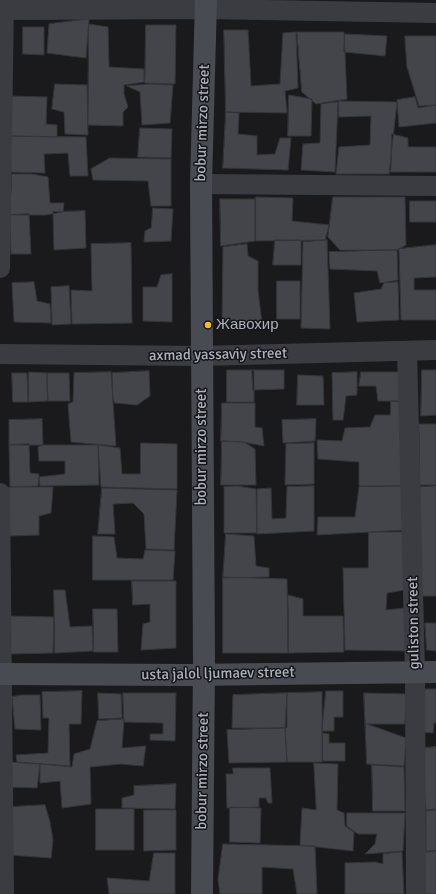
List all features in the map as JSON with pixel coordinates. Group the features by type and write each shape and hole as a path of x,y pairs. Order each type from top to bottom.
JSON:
{"street":[{"path":"0,268 3,7 206,5 436,13"},
{"name":"bobur mirzo street","path":"202,894 204,674 201,184 206,5"},
{"path":"201,184 436,186"},
{"name":"axmad yassaviy street","path":"0,354 201,356 436,350"},
{"name":"guliston street","path":"407,351 426,672 416,894"},
{"path":"0,493 4,894"},
{"name":"usta jalol ljumaev street","path":"1,674 426,672"}],"building":[{"path":"89,19 86,58 47,53 49,24"},
{"path":"89,24 108,27 109,67 144,69 144,82 124,85 124,94 128,107 123,112 123,126 88,125"},
{"path":"146,25 176,25 175,84 145,83"},
{"path":"23,27 44,27 44,55 23,54"},
{"path":"224,30 248,30 251,86 280,84 283,33 296,32 298,88 285,91 287,113 226,112"},
{"path":"297,32 344,32 347,99 316,104 302,92"},
{"path":"345,34 387,36 385,56 344,52"},
{"path":"405,36 436,36 436,105 419,106 407,67"},
{"path":"55,84 87,85 88,135 65,134 64,112 52,109"},
{"path":"149,84 173,85 170,123 142,125 140,92 127,86"},
{"path":"289,95 312,99 311,136 288,136"},
{"path":"10,96 47,97 46,124 57,125 57,137 9,136"},
{"path":"415,97 418,108 436,105 436,123 399,127 397,100"},
{"path":"339,101 397,102 389,174 336,174 339,147 370,145 371,116 339,117"},
{"path":"338,102 335,172 301,170 303,144 320,143 321,104"},
{"path":"226,112 239,113 238,134 257,136 257,155 275,154 280,138 291,138 288,170 223,168"},
{"path":"140,128 172,129 171,158 138,157"},
{"path":"392,134 408,138 408,147 436,147 436,172 391,172"},
{"path":"9,136 86,137 88,176 70,176 68,153 44,154 45,173 9,172"},
{"path":"110,158 171,159 171,206 151,206 148,181 93,180 91,169"},
{"path":"12,174 32,174 48,177 50,203 64,203 63,212 46,215 10,215"},
{"path":"256,197 293,198 292,221 329,225 325,240 256,241"},
{"path":"333,197 405,197 406,245 397,250 340,250 328,237"},
{"path":"220,199 255,199 255,241 221,246"},
{"path":"410,201 436,201 436,222 410,222"},
{"path":"153,208 173,209 171,241 144,242 145,231 151,228"},
{"path":"85,211 86,248 54,250 53,212"},
{"path":"29,214 31,254 11,254 10,215"},
{"path":"275,240 301,240 301,265 273,265"},
{"path":"327,240 330,329 301,328 303,242"},
{"path":"131,243 132,323 72,324 71,290 92,291 91,244"},
{"path":"247,244 248,256 258,261 258,291 262,322 222,322 223,247"},
{"path":"436,245 436,277 414,278 414,290 436,290 436,320 401,320 399,249"},
{"path":"397,250 398,280 380,283 377,271 330,269 329,252"},
{"path":"172,274 172,322 143,321 143,287 157,287 161,275"},
{"path":"277,281 300,281 300,319 277,319"},
{"path":"34,282 37,301 50,304 51,323 14,322 12,283"},
{"path":"398,282 399,320 357,322 354,293 381,289 384,283"},
{"path":"69,286 71,324 52,325 51,287"},
{"path":"227,370 254,370 254,402 227,402"},
{"path":"252,370 284,370 284,389 253,390"},
{"path":"422,370 436,370 436,415 421,416"},
{"path":"149,371 150,396 137,405 115,403 113,399 112,373"},
{"path":"29,372 47,373 48,401 29,402"},
{"path":"111,372 116,446 71,442 68,404 73,402 74,373"},
{"path":"357,372 357,395 346,396 343,420 333,420 332,373"},
{"path":"361,372 400,372 400,401 378,401 376,386 359,386"},
{"path":"12,373 27,373 28,402 13,402"},
{"path":"47,373 69,373 70,401 48,401"},
{"path":"298,375 323,376 324,405 297,405"},
{"path":"391,401 400,402 404,486 359,486 359,462 318,459 317,440 342,441 345,428 370,427 375,415 390,415"},
{"path":"222,403 255,403 255,427 262,428 264,446 243,442 221,441"},
{"path":"42,419 43,445 9,445 9,420"},
{"path":"316,419 315,441 283,443 282,420"},
{"path":"419,424 436,424 436,485 420,485"},
{"path":"222,441 244,442 255,449 256,485 221,485"},
{"path":"141,443 177,444 177,489 101,487 98,445 120,448 122,474 140,474"},
{"path":"314,443 314,484 285,485 286,444"},
{"path":"29,444 30,473 39,474 38,486 10,487 9,445"},
{"path":"43,445 98,445 99,485 40,486 39,477 65,474 65,461 39,461 38,447"},
{"path":"237,486 256,489 257,533 224,533 224,487"},
{"path":"314,486 314,531 257,534 257,489 271,488 272,519 286,518 287,487"},
{"path":"404,486 405,530 317,535 318,517 355,517 359,487"},
{"path":"436,486 436,596 417,596 420,487"},
{"path":"9,487 53,487 51,513 39,516 39,535 10,536"},
{"path":"102,488 177,490 174,550 146,549 144,514 133,503 113,504 115,534 98,534"},
{"path":"369,532 406,532 404,590 387,593 386,610 404,608 408,651 345,650 343,568 368,568"},
{"path":"226,534 254,536 256,566 269,568 269,577 223,578"},
{"path":"93,536 114,537 117,558 143,559 145,550 175,551 173,580 93,580"},
{"path":"223,577 287,579 288,653 223,653"},
{"path":"132,581 176,581 176,648 141,650 143,624 150,622 150,604 133,605"},
{"path":"54,590 65,590 70,627 92,626 93,651 55,653"},
{"path":"288,595 303,599 303,616 343,616 344,652 289,653"},
{"path":"93,609 117,609 118,652 94,652"},
{"path":"9,616 54,617 53,653 10,654"},
{"path":"425,623 436,623 436,651 427,650"},
{"path":"421,689 436,689 436,723 434,723 433,733 421,732"},
{"path":"82,691 81,724 69,724 70,766 17,762 16,755 48,753 49,718 43,718 42,692"},
{"path":"326,691 343,691 343,717 334,717 334,731 322,731"},
{"path":"322,692 322,762 287,762 285,728 287,693"},
{"path":"98,693 121,694 122,718 99,719"},
{"path":"123,693 176,693 175,741 150,740 150,734 163,734 163,723 124,722"},
{"path":"287,693 287,728 232,728 233,695"},
{"path":"364,693 406,694 405,724 367,724 406,738 404,766 367,764"},
{"path":"22,695 40,695 41,730 15,729 12,697"},
{"path":"124,719 122,748 146,746 143,766 121,764 90,767 91,804 62,808 60,781 40,783 40,764 72,767 74,754 90,749 97,721"},
{"path":"285,728 287,762 229,763 227,730"},
{"path":"323,733 329,734 329,743 345,743 345,761 323,761"},
{"path":"436,747 436,809 426,810 421,748"},
{"path":"8,762 40,764 37,788 7,787"},
{"path":"314,763 338,764 337,810 344,813 345,826 354,832 353,851 300,845 302,808 316,810"},
{"path":"372,765 404,767 405,811 373,811"},
{"path":"233,768 270,768 272,803 268,803 266,798 259,798 259,807 227,808 226,774 233,774"},
{"path":"176,784 175,809 122,808 122,798 134,795 134,786"},
{"path":"45,805 53,840 51,858 9,855 9,807"},
{"path":"230,807 261,808 260,843 230,842"},
{"path":"96,809 134,809 134,850 96,850"},
{"path":"144,810 176,810 176,850 144,851"},
{"path":"436,810 436,851 426,852 426,811"},
{"path":"347,813 405,813 403,851 365,854 375,844 377,834 358,834 347,826"},
{"path":"223,844 315,846 317,894 297,894 293,869 262,867 262,894 220,894 218,880"},
{"path":"436,851 436,894 421,894 419,852"},
{"path":"402,852 404,894 345,894 345,863 375,862 383,864 383,854"},
{"path":"154,853 175,853 175,894 109,894 107,878 149,881"}],"place":[{"name":"Жавохир","path":"208,325"}]}
